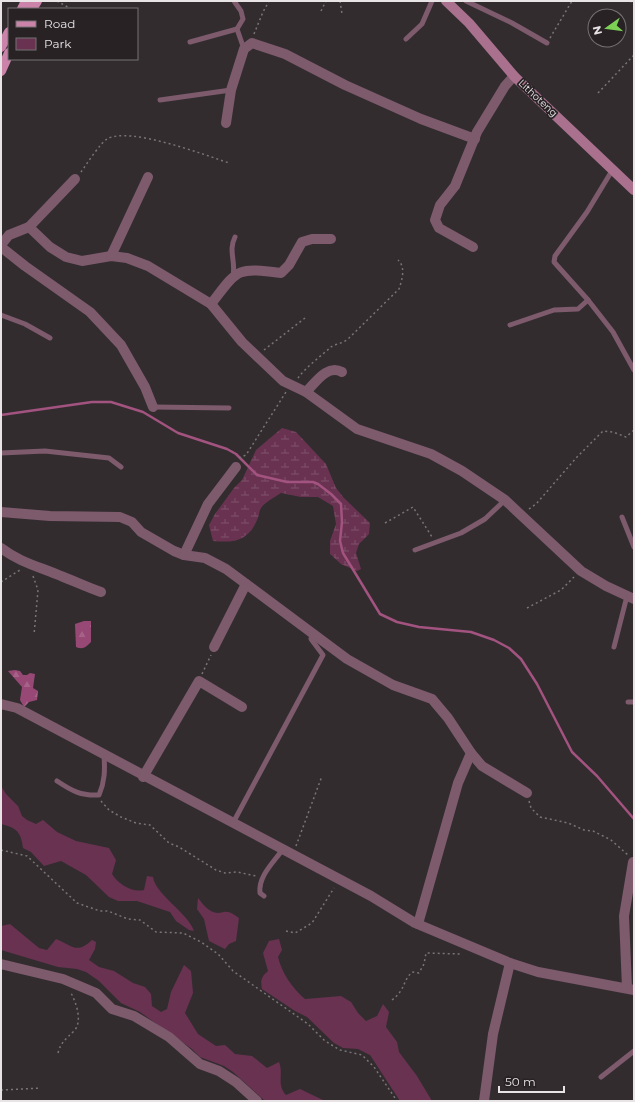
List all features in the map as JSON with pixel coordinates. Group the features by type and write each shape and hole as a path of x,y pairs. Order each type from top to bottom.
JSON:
{"main road":[{"name":"Lithoteng","path":"446,1 469,23 514,76 634,190"},
{"path":"1,47 8,34"},
{"path":"1,71 8,55"}],"street":[{"path":"226,123 231,90 248,46 285,54 345,85 421,119 475,139"},
{"path":"473,247 439,228 435,220 440,205 455,186 475,139 505,86 514,76"},
{"path":"111,256 148,177"},
{"path":"75,179 28,227 9,235 1,246 25,266 90,312 121,345 145,387 153,407"},
{"path":"28,227 50,247 66,257 82,261 111,256 127,258 148,266 211,304 242,342 283,381 306,392 357,429 442,459 505,500 581,571 606,586 631,597"},
{"path":"211,304 233,276 245,270 282,273 289,266 302,242 332,239"},
{"path":"306,392 329,370 336,369 342,372"},
{"path":"184,555 208,504 236,467"},
{"path":"1,512 50,516 120,517 132,522 142,532 184,555 205,558 226,569 312,634 373,675 393,685 432,700 448,718 471,753 482,766 527,793"},
{"path":"1,548 16,559 77,584 101,592"},
{"path":"214,647 246,584"},
{"path":"143,776 199,681 242,707"},
{"path":"1,704 17,708 104,756 371,896 418,924 510,963 538,972 630,989 624,916 633,862"},
{"path":"418,924 458,783 471,753"},
{"path":"484,1101 493,1034 510,963"},
{"path":"1,964 60,979 96,993 112,1009 134,1016 169,1037 200,1064 218,1071 236,1082 257,1101"}],"lane":[{"path":"190,42 237,29 243,19 241,11 234,1"},
{"path":"406,39 422,24 432,1"},
{"path":"466,1 512,23 547,43"},
{"path":"237,29 248,46"},
{"path":"160,100 231,90"},
{"path":"613,169 587,212 555,256 554,262 588,300 613,332 634,370"},
{"path":"233,276 234,269 231,245 236,237"},
{"path":"510,325 554,310 578,309 588,300"},
{"path":"1,315 25,324 50,338"},
{"path":"153,407 229,408"},
{"path":"1,453 45,451 109,458 121,467"},
{"path":"415,550 461,533 485,519 505,500"},
{"path":"622,517 634,547"},
{"path":"614,647 631,597"},
{"path":"233,823 323,655 311,639 312,634"},
{"path":"57,781 73,792 85,796 99,795 106,771 104,756"},
{"path":"264,896 260,893 260,888 267,870 287,852"},
{"path":"601,1077 634,1052"}],"path":[{"path":"57,1 69,8"},
{"path":"248,46 262,12 269,1"},
{"path":"321,11 326,1"},
{"path":"340,1 342,14"},
{"path":"547,43 572,1"},
{"path":"630,1 634,4"},
{"path":"598,93 634,55"},
{"path":"75,179 107,139 119,136 143,138 162,142 229,162"},
{"path":"236,467 239,457 246,455 292,386 308,366 324,355 332,347 341,344 348,339 399,289 403,267 398,260"},
{"path":"256,356 305,318"},
{"path":"521,514 536,504 577,457 603,431 613,432 626,437 634,430"},
{"path":"385,523 413,507 436,542"},
{"path":"1,582 19,572 28,563 38,590 34,635"},
{"path":"527,608 561,590 581,571"},
{"path":"199,681 214,647"},
{"path":"287,852 301,836 322,776"},
{"path":"527,793 531,808 540,817 568,823 584,830 594,831 616,844 626,852 633,862"},
{"path":"99,795 102,804 109,810 136,823 150,825 169,843 179,847 216,870 225,873 237,872 264,877"},
{"path":"1,850 27,856 77,903 108,911 128,919 140,920 156,932 183,933 201,942 218,954 233,972 308,1024 324,1041 340,1050 362,1056 374,1067 397,1101"},
{"path":"286,932 295,933 312,923 339,879"},
{"path":"392,1000 401,993 407,977 412,972 419,973 424,964 426,953 459,954 467,945"},
{"path":"58,1053 65,1037 75,1030 78,1019 77,1006 72,993 64,986 60,979"},
{"path":"1,1090 41,1088"}],"green space":[{"path":"282,428 296,432 326,464 336,488 344,498 370,523 369,534 359,544 356,553 361,569 357,571 341,564 330,554 330,541 336,524 333,506 318,497 301,497 281,493 260,509 258,519 245,536 234,541 213,541 209,525 215,514 234,488 242,480 256,450"},
{"path":"84,621 91,621 91,642 84,648 78,648 76,647 75,624"},
{"path":"8,671 20,671 23,675 30,673 35,674 33,688 38,691 37,700 29,702 24,707 20,700 22,687"},
{"path":"1,786 6,794 18,806 22,816 27,820 36,824 43,820 57,832 76,841 109,848 116,860 112,874 126,887 139,891 144,890 147,876 153,877 159,890 191,924 194,931 189,930 176,921 170,912 137,901 118,901 109,897 86,875 61,861 44,866 31,852 23,848 21,838 14,829 1,824"},
{"path":"198,898 206,908 212,912 228,912 239,918 236,941 229,944 225,949 209,941 204,919 197,909"},
{"path":"10,924 39,948 47,950 56,939 78,948 87,945 92,940 96,942 95,949 89,960 99,967 114,971 133,983 145,987 151,994 152,1006 161,1012 167,1009 171,992 184,965 191,971 193,993 185,1013 198,1034 216,1046 225,1045 235,1054 252,1056 267,1068 279,1062 281,1071 281,1087 286,1095 300,1089 325,1101 265,1101 233,1072 224,1066 200,1057 192,1049 140,1012 121,1003 99,981 86,972 77,969 58,967 1,950 1,926"},
{"path":"279,939 282,950 278,957 282,969 292,985 305,999 341,996 351,1002 358,1013 366,1021 377,1016 383,1004 389,1012 386,1027 397,1042 399,1052 417,1076 432,1101 400,1101 370,1055 358,1049 343,1048 334,1043 307,1017 295,1011 262,989 262,978 268,971 263,953 269,941"}],"waterway":[{"path":"1,415 92,402 111,402 143,412 178,433 227,449 236,454 257,475 287,482 313,482 318,484 341,504 342,522 340,541 343,553 380,614 397,622 419,627 471,632 494,640 509,648 521,659 537,684 572,752 597,776 634,819"}]}
